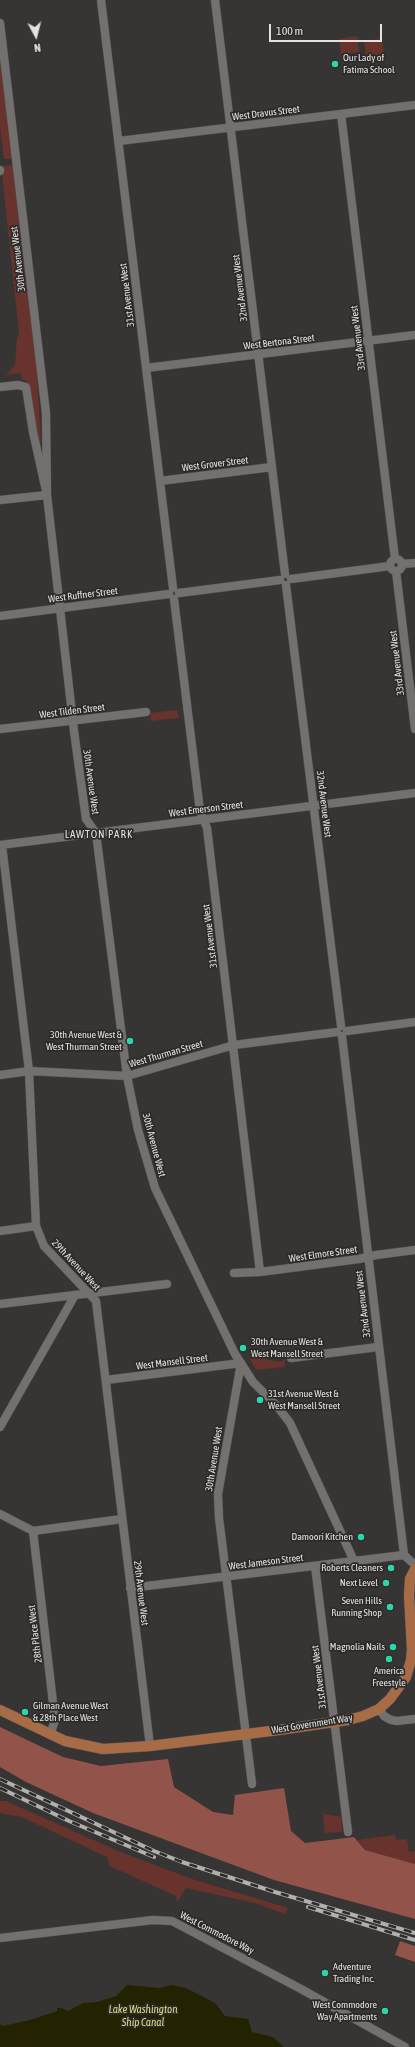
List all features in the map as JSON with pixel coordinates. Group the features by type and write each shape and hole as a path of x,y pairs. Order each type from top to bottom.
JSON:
{"main road":[{"name":"West Government Way","path":"0,1710 50,1735 74,1744 93,1748 114,1749 246,1734 334,1722 363,1716 379,1708 398,1689 406,1677 413,1661 408,1594 410,1579 415,1569"}],"street":[{"name":"31st Avenue West","path":"101,0 200,811 207,828 260,1272"},
{"name":"32nd Avenue West","path":"215,0 342,1031 367,1257 404,1554"},
{"name":"30th Avenue West","path":"0,23 46,413 47,494"},
{"name":"West Dravus Street","path":"118,141 415,105"},
{"name":"33rd Avenue West","path":"341,114 415,729"},
{"name":"West Bertona Street","path":"146,368 415,335"},
{"name":"30th Avenue West","path":"0,387 18,385 26,386 33,432 47,494 86,819 96,833 127,1076 138,1130 155,1188 183,1250 241,1363 218,1494 219,1518 252,1784"},
{"name":"West Grover Street","path":"160,481 272,467"},
{"path":"0,500 47,494"},
{"name":"West Ruffner Street","path":"0,616 415,563"},
{"name":"West Tilden Street","path":"0,730 146,712"},
{"name":"West Emerson Street","path":"1,845 415,793"},
{"name":"29th Avenue West","path":"1,845 29,1071 36,1226 44,1246 96,1301 150,1746"},
{"name":"West Thurman Street","path":"0,1075 29,1071 127,1076 234,1045 415,1022"},
{"path":"0,1231 36,1226"},
{"name":"West Elmore Street","path":"234,1273 260,1272 415,1250"},
{"path":"0,1304 167,1284"},
{"path":"0,1427 75,1295"},
{"path":"291,1358 378,1347"},
{"path":"241,1363 253,1382 277,1406 290,1424 354,1561"},
{"name":"West Mansell Street","path":"106,1380 241,1363"},
{"path":"0,1514 33,1531 122,1519"},
{"name":"28th Place West","path":"33,1531 56,1720 50,1735"},
{"path":"404,1554 415,1565"},
{"name":"West Jameson Street","path":"130,1588 404,1554"},
{"name":"31st Avenue West","path":"315,1566 348,1832"},
{"path":"379,1708 384,1716 391,1720 397,1721 415,1719"},
{"name":"West Commodore Way","path":"0,1938 153,1920 172,1921 301,1989 405,2047"}],"shaded area":[{"path":"357,36 359,52 341,54 339,39"},
{"path":"382,39 384,55 366,57 364,41"},
{"path":"0,60 12,159 4,159 0,126"},
{"path":"14,165 37,372 41,446 34,423 27,381 21,379 21,373 6,375 15,365 19,332 2,174 4,166"},
{"path":"177,710 179,718 151,721 150,713"},
{"path":"261,1354 268,1360 281,1362 285,1359 284,1367 256,1370 250,1359"},
{"path":"0,1727 63,1757 101,1766 168,1759 174,1787 213,1812 233,1815 235,1795 284,1788 291,1831 305,1843 354,1837 365,1850 415,1864 415,1919 274,1880 93,1813 26,1782 0,1767"},
{"path":"0,1801 6,1801 118,1851 192,1879 288,1908 285,1914 255,1903 186,1888 177,1902 176,1896 110,1866 107,1857 22,1817 0,1813"},
{"path":"323,1814 341,1817 342,1832 325,1833"},
{"path":"395,1835 396,1840 407,1839 409,1852 415,1851 415,1864 365,1850 357,1840"},
{"path":"400,1941 415,1946 415,1962 395,1955"}],"water":[{"name":"Lake Washington Ship Canal","path":"127,1985 160,1988 171,1985 186,1988 215,2003 225,2016 248,2019 252,2032 273,2037 284,2047 0,2047 0,2024 3,2026 30,2020 57,2011 57,2008 68,2011 83,2003 97,2002 116,1996"}],"railway":[{"path":"0,1779 154,1851 182,1862 275,1892 415,1933"},
{"path":"0,1788 69,1821 154,1857"},
{"path":"308,1907 415,1940"}],"place":[{"name":"Our Lady of Fatima School","path":"335,64"},
{"name":"30th Avenue West & West Thurman Street","path":"130,1041"},
{"name":"30th Avenue West & West Mansell Street","path":"243,1348"},
{"name":"31st Avenue West & West Mansell Street","path":"260,1400"},
{"name":"Damoori Kitchen","path":"361,1537"},
{"name":"Roberts Cleaners","path":"391,1568"},
{"name":"Next Level","path":"386,1583"},
{"name":"Seven Hills Running Shop","path":"390,1607"},
{"name":"Magnolia Nails","path":"393,1647"},
{"name":"America Freestyle","path":"389,1659"},
{"name":"Gilman Avenue West & 28th Place West","path":"25,1712"},
{"name":"Adventure Trading Inc.","path":"325,1973"},
{"name":"West Commodore Way Apartments","path":"385,2011"}],"district":[{"name":"LAWTON PARK","path":"99,835"}]}
